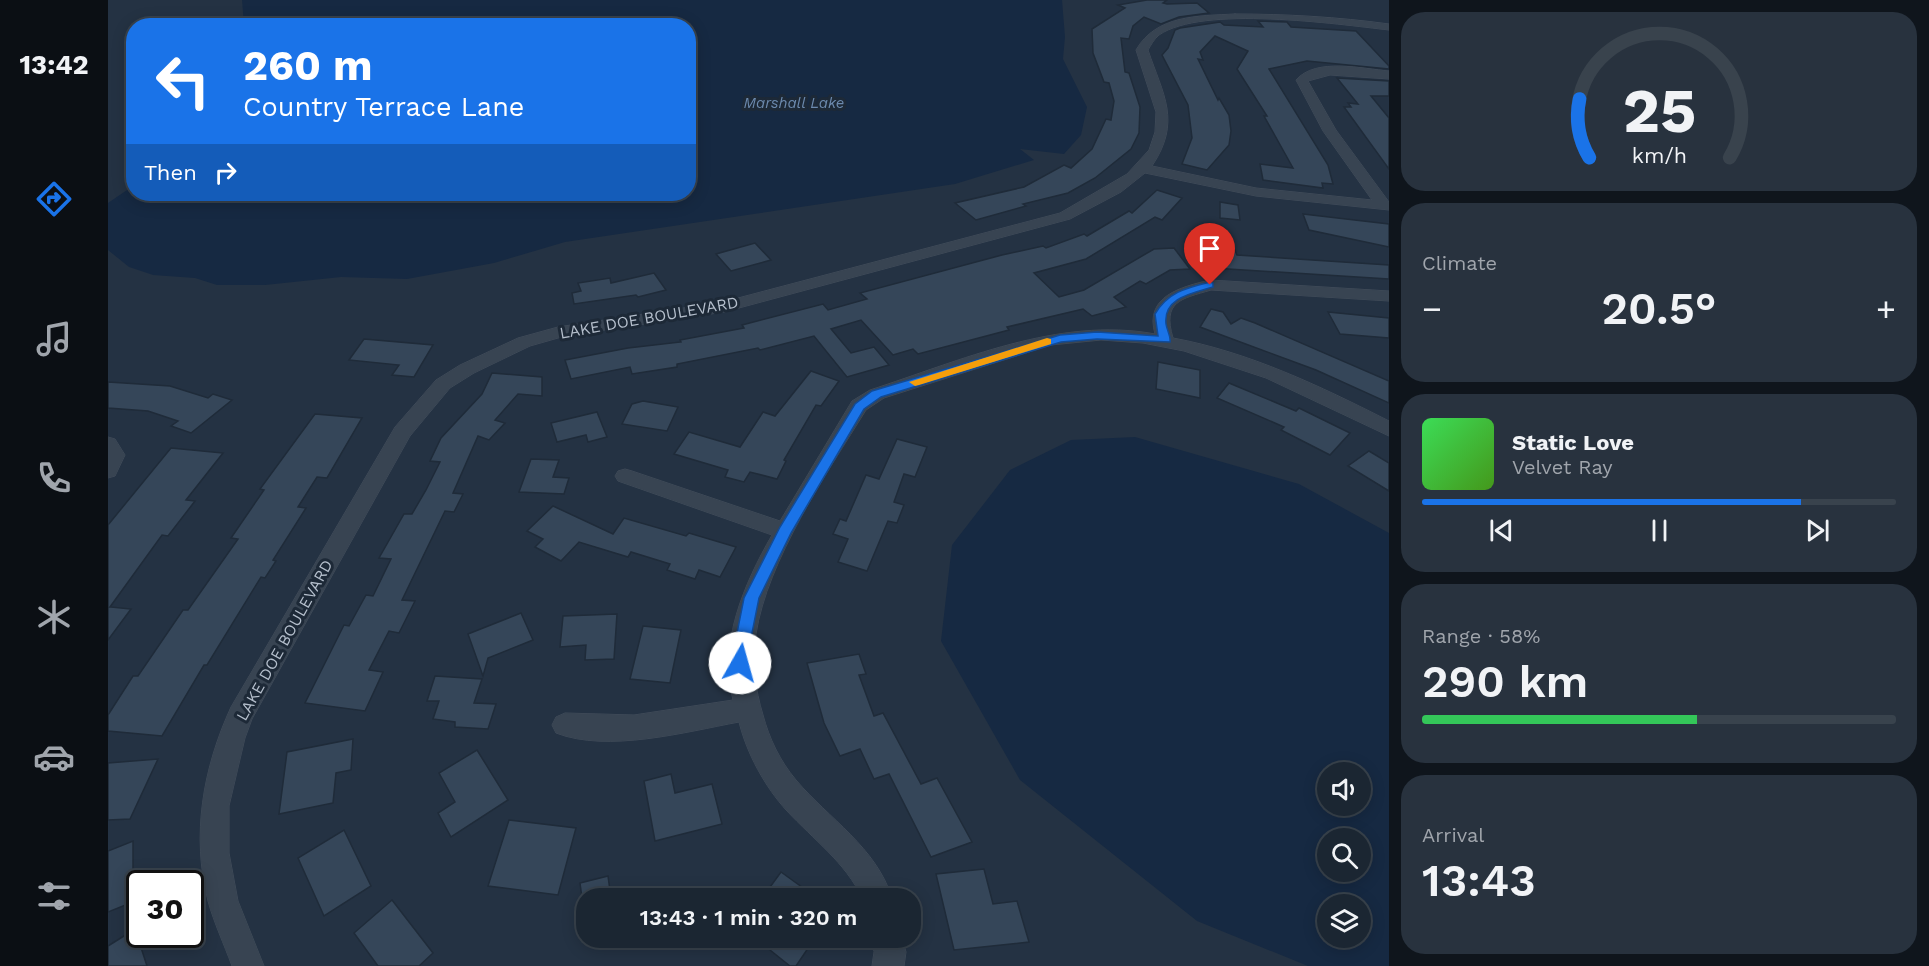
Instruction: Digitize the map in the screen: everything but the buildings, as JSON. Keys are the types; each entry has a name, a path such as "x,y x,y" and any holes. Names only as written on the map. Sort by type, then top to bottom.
{"street":[{"name":"LAKE DOE BOULEVARD","path":"248,966 223,901 213,849 214,798 225,755 240,715 402,432 443,384 492,355 534,339 564,331 724,307 1065,216 1115,190 1143,168 1155,154 1163,125 1162,109 1142,50 1148,39 1157,31 1185,22 1222,18 1332,21 1389,27"},
{"path":"1387,206 1330,131 1302,80 1308,75 1322,71 1389,75"},
{"path":"1143,168 1256,192 1387,206"},
{"path":"1166,340 1161,326 1161,314 1167,302 1177,295 1210,285 1389,296"},
{"path":"874,888 852,855 784,786 761,748 747,709 740,663 751,598 785,531 860,406 877,394 1060,338 1108,336 1166,340 1259,370 1389,429"},
{"path":"108,444 115,454 108,471"},
{"path":"625,476 785,531"},
{"path":"565,725 600,730 642,728 747,709"},
{"path":"888,966 889,948"}],"water":[{"name":"Marshall Lake","path":"242,0 1062,0 1065,37 1063,59 1087,107 1081,135 1064,154 1020,149 1034,160 955,184 565,242 494,263 407,279 341,277 265,285 217,285 195,278 153,275 129,267 108,250 108,203 126,191 126,201 696,201 696,18 243,18"},
{"path":"1135,437 1299,484 1389,533 1389,966 1308,966 1197,921 1020,780 941,641 952,545 1010,470 1071,440"}],"slow traffic":[{"path":"915,382 1047,341"}],"route":[{"path":"740,663 751,598 785,531 860,406 877,394 1034,344 1060,338 1129,336 1166,340 1161,326 1161,314 1167,302 1177,295 1210,285"}]}
